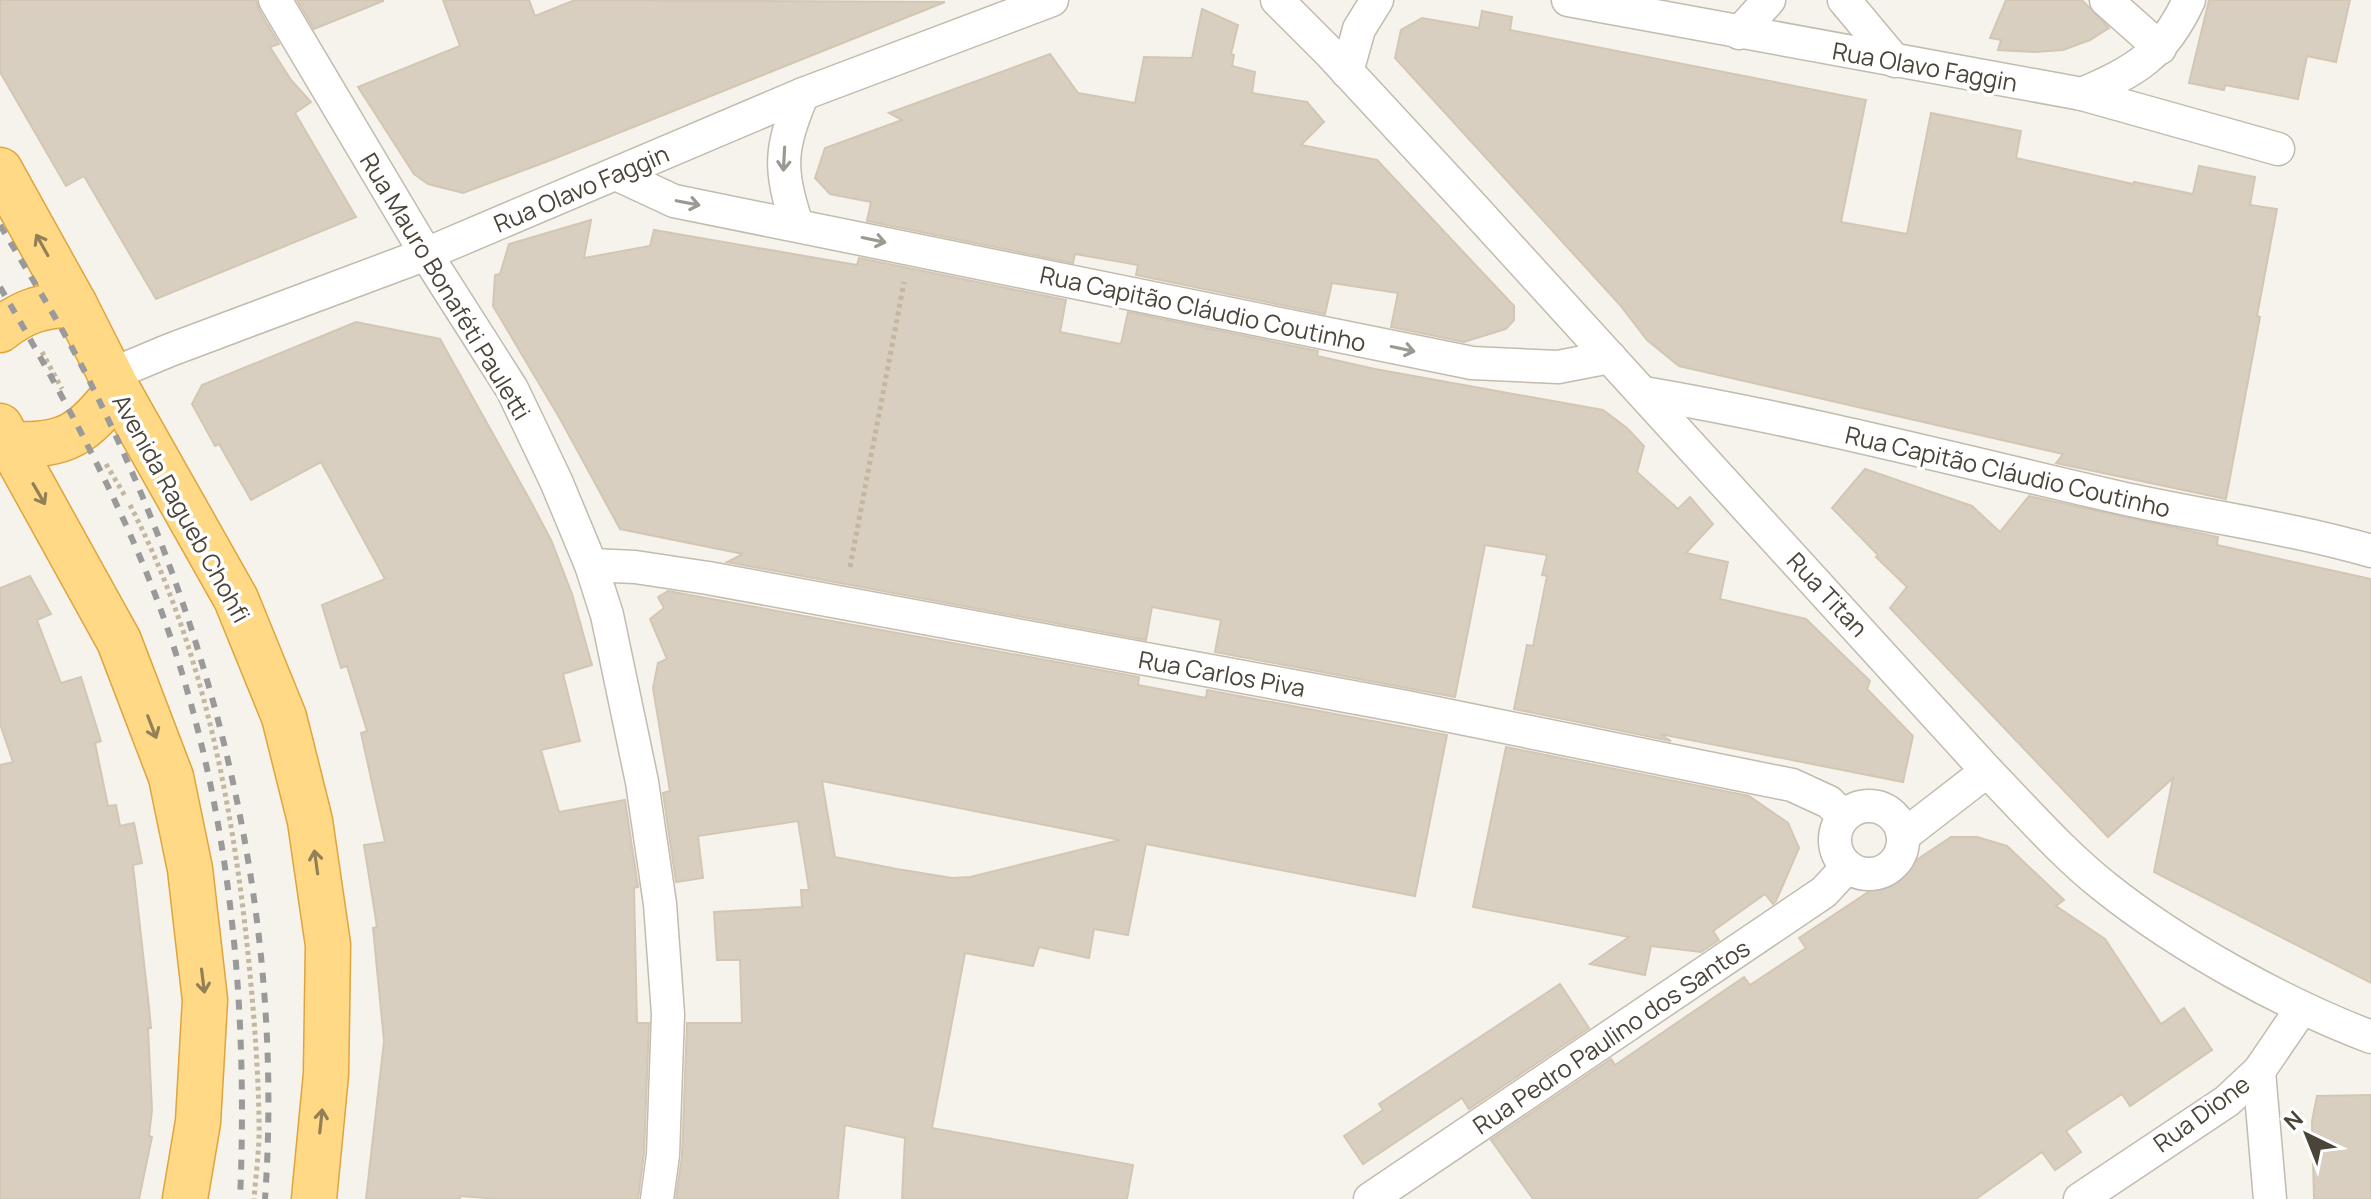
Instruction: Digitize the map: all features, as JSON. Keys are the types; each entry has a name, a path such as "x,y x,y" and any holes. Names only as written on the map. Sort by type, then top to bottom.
{"highway":[{"name":"Avenida Ragueb Chohfi","path":"0,170 75,305 114,383 236,599 284,717 310,821 328,945 326,1074 314,1199"},
{"path":"0,330 37,308 75,305"},
{"path":"5,435 55,443 81,431 114,383"},
{"path":"5,435 119,641 171,777 190,869 205,1000 198,1122 185,1199"}],"street":[{"name":"Rua Mauro Bonaféti Pauletti","path":"275,0 426,254 512,389 556,481 591,565 607,615 642,782 660,904 668,1014 663,1155 657,1199"},
{"name":"Rua Olavo Faggin","path":"114,383 170,350 426,254 803,94 1052,0"},
{"name":"Rua Titan","path":"1277,0 1644,393 1987,771 2058,844 2103,886 2197,950 2302,1008 2371,1037"},
{"path":"1347,72 1359,29 1377,0"},
{"name":"Rua Olavo Faggin","path":"1568,0 2082,94 2278,149"},
{"path":"1739,33 1769,0"},
{"path":"1844,0 1895,61"},
{"path":"2106,0 2160,48"},
{"path":"2082,94 2127,74 2160,48 2189,0"},
{"path":"797,224 785,190 783,167 786,138 803,94"},
{"name":"Rua Capitão Cláudio Coutinho","path":"616,174 674,201 1472,363 1558,367 1610,357"},
{"name":"Rua Capitão Cláudio Coutinho","path":"1644,393 1724,407 2134,501 2331,540 2371,551"},
{"name":"Rua Carlos Piva","path":"591,565 635,567 843,603 1406,707 1792,785 1829,802 1843,816"},
{"path":"1903,836 1987,771"},
{"path":"1863,805 1885,809 1901,825 1903,836 1903,848 1890,867 1869,874 1857,873 1847,867 1840,859 1834,837 1843,816 1863,805"},
{"name":"Rua Pedro Paulino dos Santos","path":"1370,1199 1824,892 1847,867"},
{"name":"Rua Dione","path":"2080,1199 2227,1101 2259,1071 2302,1008"},
{"path":"2259,1071 2270,1199"}],"path":[{"path":"843,603 911,248"}],"building":[{"path":"0,0 256,0 279,44 270,47 291,80 311,102 295,113 356,217 156,299 84,176 66,186 0,72"},
{"path":"297,0 383,0 383,1 314,29"},
{"path":"443,0 529,0 535,16 575,0 945,2 463,193 428,184 414,174 358,87 460,46"},
{"path":"2006,0 2082,0 2109,28 2090,40 2063,50 1998,50 2001,40 1990,38"},
{"path":"2209,0 2350,0 2336,62 2307,56 2298,99 2225,85 2224,90 2189,83"},
{"path":"1202,9 1238,25 1231,54 1234,55 1232,66 1255,72 1252,93 1307,102 1324,122 1301,145 1377,160 1514,306 1514,320 1506,329 1464,342 1391,327 1398,293 1332,283 1325,314 1136,275 1138,265 1075,254 1073,263 867,221 871,202 830,194 815,178 825,148 902,120 889,113 1050,54 1078,93 1135,103 1144,57 1192,58"},
{"path":"1482,11 1512,17 1510,30 1866,100 1841,222 1907,234 1931,113 2021,131 2016,158 2133,184 2193,194 2199,166 2255,177 2250,205 2277,209 2226,499 2056,463 2063,454 1679,366 1647,340 1620,305 1395,58 1401,30 1422,18 1479,28"},
{"path":"591,220 584,258 650,246 654,230 857,265 859,258 1066,300 1060,332 1121,344 1128,312 1318,351 1317,356 1375,369 1603,410 1644,446 1637,472 1678,509 1690,497 1713,524 1686,553 1728,562 1720,599 1806,619 1870,681 1867,689 1913,736 1903,782 1660,734 1671,741 1514,709 1527,645 1533,646 1547,576 1542,575 1547,555 1485,545 1455,697 1215,652 1221,620 1152,607 1146,640 727,562 743,554 620,529 559,417 493,306 495,275 500,274 509,244"},
{"path":"356,322 440,339 551,540 572,594 592,665 563,674 580,741 541,750 559,812 625,800 638,887 634,888 637,1023 649,1023 644,1153 638,1199 460,1196 460,1199 366,1199 384,1041 373,928 377,927 364,845 385,842 361,733 367,731 347,666 341,668 322,605 385,579 321,462 251,500 192,404 202,385"},
{"path":"1865,469 1972,506 2000,532 2029,496 2218,537 2217,545 2371,579 2371,983 2154,872 2173,778 2108,837 1890,608 1907,587 1832,508"},
{"path":"30,576 51,614 37,620 61,683 81,677 101,741 95,743 108,806 116,805 120,826 134,823 142,863 133,865 151,1028 148,1028 152,1110 149,1136 152,1137 139,1199 0,1199 0,765 13,762 0,724 0,588"},
{"path":"668,591 1139,677 1138,685 1206,698 1207,690 1447,735 1415,896 1146,844 1128,935 1094,929 1089,958 1039,947 1033,966 965,953 932,1128 1133,1165 1127,1199 902,1199 905,1138 845,1125 838,1199 676,1199 682,1156 687,1023 742,1023 740,960 717,960 714,912 802,907 801,890 809,890 798,821 698,836 703,878 676,882 663,793 670,791 653,688 658,663 667,659 650,619 664,608 658,597","holes":["822,781 1120,840 970,877 952,878 835,857"]},
{"path":"1506,747 1749,796 1788,823 1799,848 1776,901 1773,904 1765,894 1713,931 1719,940 1701,952 1651,946 1645,975 1590,964 1629,937 1473,907"},
{"path":"1951,837 1977,837 2007,846 2064,900 2056,906 2105,939 2161,1024 2184,1008 2212,1050 2130,1106 2122,1094 2066,1131 2081,1152 2055,1170 2042,1152 1976,1199 1533,1199 1491,1140 1611,1059 1615,1065 1744,977 1750,985 1806,948 1799,938"},
{"path":"1560,984 1589,1028 1469,1109 1462,1098 1363,1164 1344,1136 1383,1110 1379,1104"},
{"path":"2371,1095 2371,1199 2314,1199 2312,1121 2317,1096"}],"railway":[{"path":"0,225 80,362 135,478 173,576 206,677 232,779 252,883 264,987 268,1093 265,1199"},
{"path":"0,287 81,433 135,546 177,658 199,733 228,887 236,965 241,1043 240,1199"}]}
